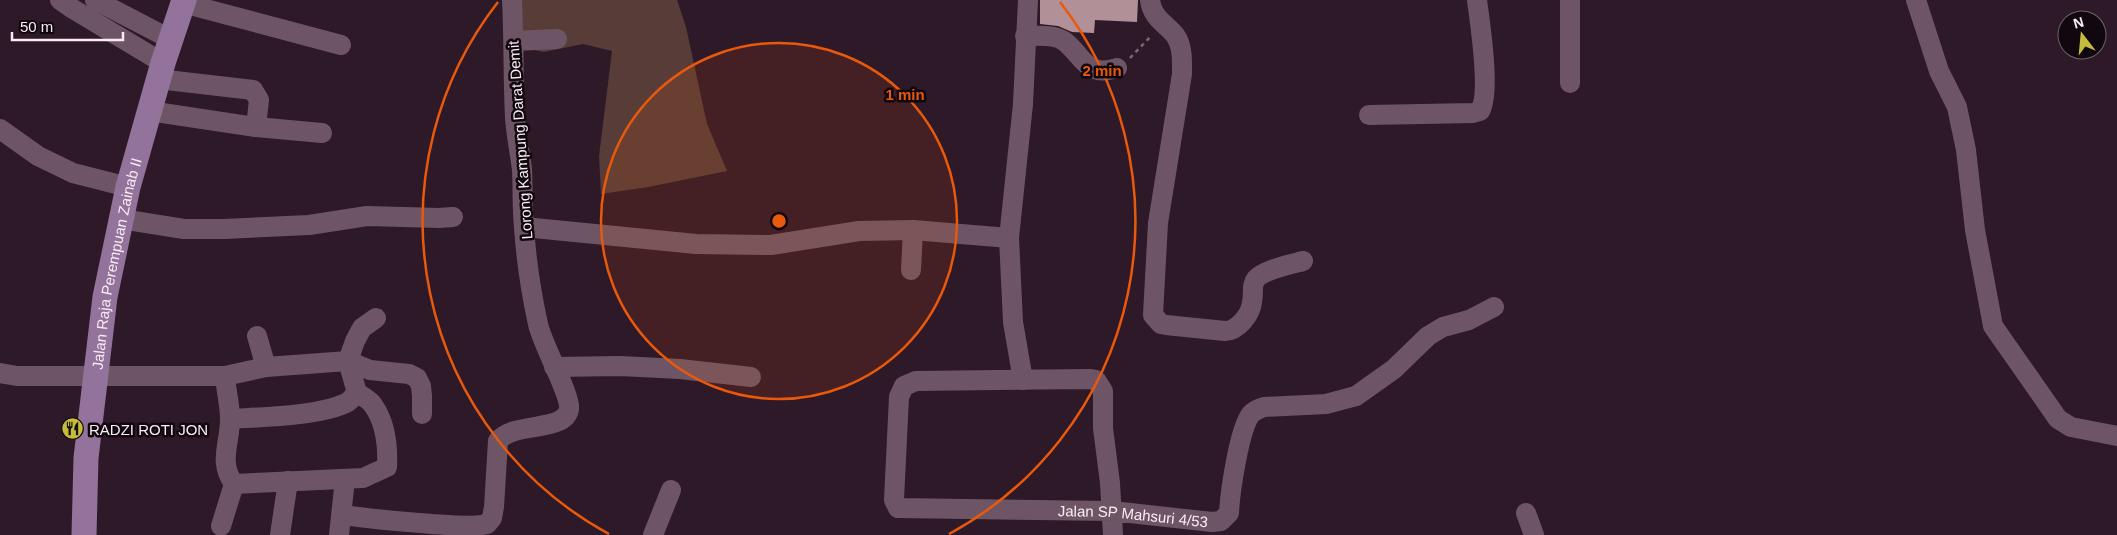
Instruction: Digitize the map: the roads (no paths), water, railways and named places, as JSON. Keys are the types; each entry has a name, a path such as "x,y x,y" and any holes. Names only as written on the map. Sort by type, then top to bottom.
{"main road":[{"name":"Jalan Raja Perempuan Zainab II","path":"84,535 86,458 105,297 128,187 170,39 184,2"}],"street":[{"path":"60,0 161,71 253,90 259,100 256,127"},
{"path":"95,0 170,39"},
{"name":"Lorong Kampung Darat Demit","path":"340,525 477,526 487,524 492,518 494,507 498,441 503,434 560,422 566,416 569,408 568,397 538,325 524,227 522,170 515,119 512,0"},
{"path":"1028,0 1023,104 1009,238 1013,322 1023,380 1091,379 1100,383 1103,391 1103,428 1113,535"},
{"path":"1150,0 1154,13 1175,35 1182,54 1182,74 1158,223 1152,309 1156,320 1166,325 1225,331 1233,330 1240,324 1251,307 1254,283 1260,276 1303,261"},
{"path":"1370,115 1473,113 1480,111 1484,106 1484,76 1478,0"},
{"path":"1570,0 1570,82"},
{"path":"1916,0 1939,71 1957,107 1966,150 1975,230 1993,326 2058,419 2071,427 2117,436"},
{"path":"184,2 341,45"},
{"path":"1025,36 1054,37 1063,40 1086,66 1096,70 1108,71 1117,68"},
{"path":"514,41 557,38"},
{"path":"149,111 256,127 322,133"},
{"path":"0,129 38,156 73,173 128,187"},
{"path":"121,219 184,229 224,229 309,225 367,216 453,217"},
{"path":"524,227 705,244 771,245 860,231 913,230 1009,238"},
{"path":"911,270 913,230"},
{"name":"Jalan SP Mahsuri 4/53","path":"1023,380 916,381 904,386 899,396 894,500 896,506 902,509 1112,511 1212,522 1221,521 1230,513 1231,488 1244,428 1250,415 1256,410 1264,407 1326,404 1356,396 1394,368 1428,336 1443,328 1469,320 1494,307"},
{"path":"234,484 363,478 387,467 388,447 383,425 373,404 357,393 348,361 362,328 376,318"},
{"path":"257,336 266,367"},
{"path":"0,373 17,376 225,376 266,367 348,361 370,370 409,374 417,378 421,386 422,414"},
{"path":"554,367 620,366 680,369 751,377"},
{"path":"225,376 230,419 225,463 227,474 234,484"},
{"path":"230,419 288,415 336,407 348,402 357,393"},
{"path":"340,525 345,479"},
{"path":"280,535 288,481"},
{"path":"221,526 234,484"},
{"path":"653,535 670,490"},
{"path":"1526,513 1534,535"}],"place":[{"name":"RADZI ROTI JON","path":"73,429"}]}
